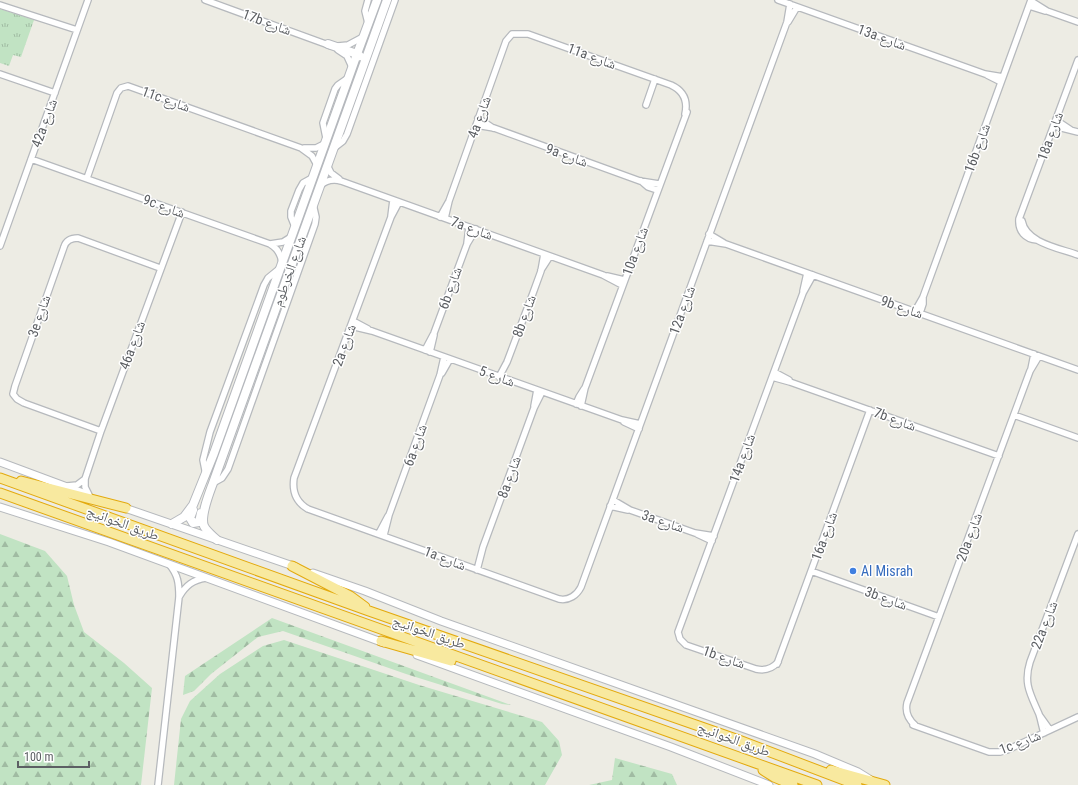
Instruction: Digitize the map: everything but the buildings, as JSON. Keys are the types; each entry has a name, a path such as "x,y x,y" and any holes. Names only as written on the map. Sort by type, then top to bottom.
{"highway":[{"name":"طريق الخوانيج","path":"0,478 369,611 736,739 857,785"},
{"path":"11,482 26,481 126,508"},
{"name":"طريق الخوانيج","path":"0,494 817,785"},
{"path":"292,566 350,596 369,611"},
{"path":"381,641 497,672"},
{"path":"801,764 885,785"},
{"path":"758,765 770,775 793,785"}],"main road":[{"name":"شارع الخرطوم","path":"172,524 184,517 189,512 197,498 206,475 377,0"},
{"name":"شارع الخرطوم","path":"217,540 207,531 203,517 212,483 387,0"},
{"path":"328,44 357,54 361,59 346,103 346,112"},
{"path":"263,315 261,335 265,339"},
{"path":"197,498 196,506 190,518 193,523 197,523 200,520 203,508 207,503"}],"street":[{"name":"42a شارع","path":"0,246 88,0"},
{"name":"17b شارع","path":"205,0 328,44 344,54 352,67"},
{"path":"368,0 365,11 368,25"},
{"path":"333,150 343,142 348,134 395,0"},
{"name":"13a شارع","path":"778,0 1002,80"},
{"path":"1030,3 1078,22"},
{"name":"16b شارع","path":"917,312 1030,3"},
{"name":"12a شارع","path":"574,596 581,587 640,427 787,22 790,4"},
{"path":"0,5 77,32"},
{"name":"12a شارع","path":"787,22 797,7"},
{"name":"11a شارع","path":"512,34 528,34 655,79 678,88 687,98"},
{"name":"4a شارع","path":"443,218 506,41 512,34"},
{"name":"17b شارع","path":"328,44 348,45 364,37"},
{"name":"18a شارع","path":"1078,60 1022,212 1022,230 1026,237 1078,255"},
{"path":"0,74 55,93"},
{"path":"646,104 655,79"},
{"name":"11c شارع","path":"87,178 117,93 121,88 128,86 301,148 312,156 317,164"},
{"name":"10a شارع","path":"578,405 579,396 585,388 685,114 687,98"},
{"name":"9a شارع","path":"478,118 494,128"},
{"path":"1055,123 1076,132"},
{"name":"9a شارع","path":"476,125 494,128 640,181 648,187 658,187"},
{"name":"11c شارع","path":"301,148 316,148 325,141"},
{"name":"9c شارع","path":"32,157 270,244"},
{"name":"7a شارع","path":"327,166 334,176 341,181 623,283"},
{"path":"320,186 327,181 341,181"},
{"name":"2a شارع","path":"391,217 393,200"},
{"name":"2a شارع","path":"299,498 293,487 294,478 391,217 399,202"},
{"path":"212,483 224,476 230,462 315,224 316,217 313,204"},
{"name":"46a شارع","path":"85,479 160,268 182,212"},
{"name":"6b شارع","path":"427,351 466,244 469,227"},
{"name":"6b شارع","path":"466,244 476,229"},
{"name":"9b شارع","path":"709,234 726,244"},
{"path":"270,244 283,242 291,237"},
{"name":"3e شارع","path":"101,431 24,403 17,399 13,394 14,386 65,244 71,239 78,238 160,268"},
{"name":"9b شارع","path":"707,241 726,244 1078,370"},
{"path":"206,475 203,465 203,455 210,432 264,285 268,278 281,266 280,254 270,244"},
{"name":"8b شارع","path":"502,378 547,255"},
{"name":"14a شارع","path":"681,638 678,632 810,274"},
{"name":"شارع 5","path":"352,323 640,427"},
{"name":"20a شارع","path":"906,716 907,703 1037,355"},
{"name":"6a شارع","path":"382,534 447,358"},
{"name":"7b شارع","path":"773,374 790,382 999,456"},
{"name":"8a شارع","path":"475,569 540,391"},
{"name":"16a شارع","path":"768,671 775,668 778,662 870,410"},
{"path":"1014,415 1078,438"},
{"path":"0,462 89,495 365,591 478,634 808,751 858,772 872,781"},
{"path":"64,486 78,485 85,479"},
{"path":"85,479 85,487 89,495"},
{"name":"1a شارع","path":"299,498 304,506 559,599 567,599 574,596"},
{"name":"3a شارع","path":"613,500 630,510"},
{"name":"3a شارع","path":"610,506 630,510 713,539"},
{"path":"0,507 93,537 169,564 299,613 381,641 671,747 769,785"},
{"name":"22a شارع","path":"1047,731 1028,690 1028,668 1078,534"},
{"path":"158,785 179,597 178,579 169,564"},
{"name":"3b شارع","path":"811,571 939,617"},
{"path":"179,597 188,584 206,578"},
{"name":"1b شارع","path":"681,638 691,646 756,669 768,671"},
{"name":"1c شارع","path":"906,716 908,722 915,725 993,752 1007,750 1078,717"}],"green space":[{"path":"0,9 34,20 21,57 13,55 9,66 0,63"},
{"path":"0,534 45,551 67,576 74,605 84,632 124,663 152,688 141,785 0,785"},
{"path":"272,618 511,705 502,704 406,674 283,631 258,637 211,674 194,691 183,695 185,676"},
{"path":"284,640 419,685 542,722 559,741 562,755 545,785 174,785 181,719 190,701 220,674 263,646"},
{"path":"615,758 672,774 677,785 589,785 612,780"}],"place":[{"name":"Al Misrah","path":"853,571"}]}
